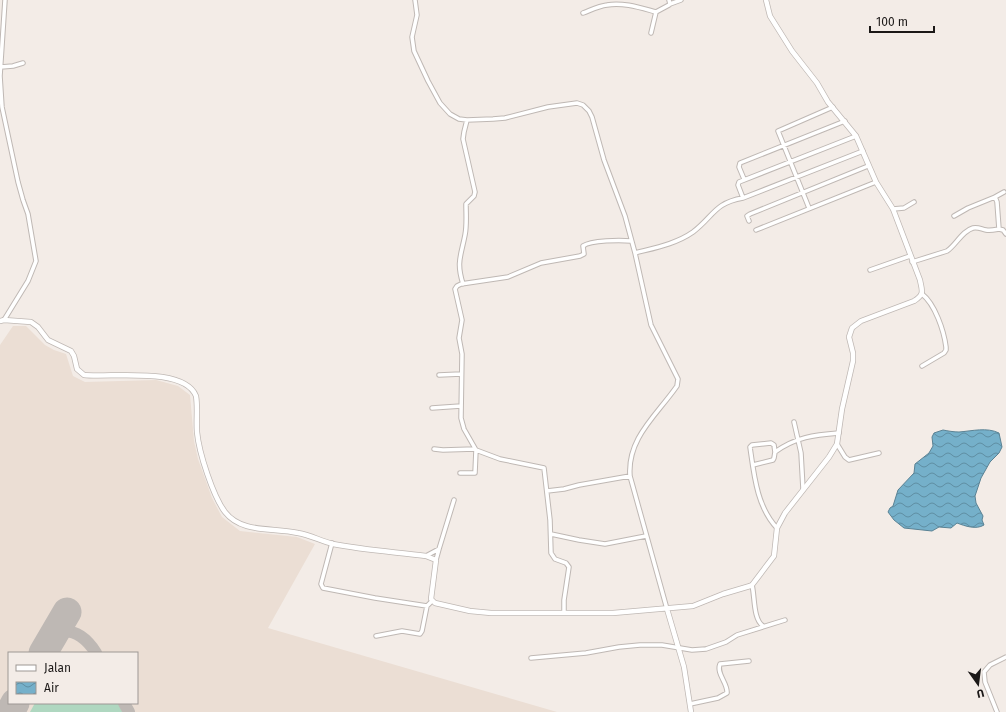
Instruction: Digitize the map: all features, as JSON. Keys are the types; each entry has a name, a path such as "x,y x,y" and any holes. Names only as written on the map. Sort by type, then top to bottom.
{"street":[{"path":"2,320 26,285 36,261 28,214 18,182 4,120 1,94 1,67 5,0"},
{"path":"415,0 417,19 412,42 416,56 428,81 444,108 454,117 467,120 505,118 534,110 577,103 583,105 592,117 604,160 622,208 635,253 651,325 676,373 678,382 674,391 636,442 629,461 630,476 646,536 680,648 691,712"},
{"path":"651,33 656,12 669,2 681,0"},
{"path":"766,0 770,16 792,51 856,136 876,182 893,209 920,280 922,294 928,299 939,322 946,347 944,353 922,366"},
{"path":"583,13 613,4 621,4 656,12"},
{"path":"1,67 23,63"},
{"path":"809,208 779,131 833,107"},
{"path":"463,284 459,264 460,252 466,230 466,204 474,197 475,192 463,139 467,120"},
{"path":"744,179 739,167 740,163 845,122"},
{"path":"743,198 738,184 744,179 856,136"},
{"path":"635,253 669,243 686,236 699,227 720,206 732,200 743,198 863,151"},
{"path":"749,221 748,215 868,166"},
{"path":"756,230 876,182"},
{"path":"954,216 1004,192"},
{"path":"995,196 997,202 999,229"},
{"path":"893,209 904,208 914,202"},
{"path":"912,262 947,251 962,236 972,229 980,228 990,231 999,229 1003,230 1006,234"},
{"path":"460,473 475,473 475,450 462,424 462,354 459,338 462,320 455,289 457,286 508,277 541,263 580,256 584,254 583,246 588,243 614,240 631,241"},
{"path":"870,270 910,256"},
{"path":"432,601 481,612 606,613 693,606 723,594 752,585 774,556 777,528 785,513 829,457 837,444 842,409 853,361 850,337 852,328 861,321 914,300 922,294"},
{"path":"2,320 31,322 38,327 48,340 71,351 74,356 77,369 84,375 135,374 151,376 170,379 188,387 193,391 196,396 198,438 205,467 218,501 228,516 237,523 245,526 300,533 332,543 356,548 426,556 436,560"},
{"path":"439,375 461,374"},
{"path":"432,408 461,406"},
{"path":"794,422 801,453 804,489"},
{"path":"775,452 798,439 839,433"},
{"path":"753,465 773,460 775,452 773,444 769,443 751,446 753,465 756,481 766,514 777,528"},
{"path":"837,444 845,457 849,460 879,453"},
{"path":"434,449 475,450 500,459 543,468 547,492 552,556 554,559 566,563 569,567 564,600 564,612"},
{"path":"547,492 630,476"},
{"path":"376,636 402,631 420,634 422,631 427,606 432,601 436,560 454,500"},
{"path":"551,534 605,544 646,536"},
{"path":"332,543 321,584 324,588 343,593 427,606"},
{"path":"426,556 439,548"},
{"path":"752,585 757,618 763,626"},
{"path":"531,658 586,653 640,645 662,645 698,650 715,647 737,635 785,620"},
{"path":"996,712 985,682 984,672 990,665 1006,657"},
{"path":"690,704 718,698 727,693 727,688 719,672 718,667 720,664 749,661"}],"shaded area":[{"path":"13,326 26,326 45,345 66,354 73,376 85,382 156,380 178,386 190,395 194,441 198,459 212,498 222,517 240,531 297,537 315,544 268,628 557,712 0,712 0,345"}],"green space":[{"path":"34,704 119,704 123,712 30,712"}],"water":[{"path":"943,430 959,432 990,430 999,433 1002,447 999,453 990,462 981,478 975,496 976,503 983,516 982,520 984,525 974,527 957,523 951,528 939,527 932,531 904,528 894,520 888,512 893,506 898,490 914,473 915,464 929,453 933,446 932,437 934,433"}],"taxiway":[{"path":"48,645 59,632 65,631 76,633 85,640 95,652"},
{"path":"125,704 129,712"}],"runway":[{"path":"44,652 67,612"},
{"path":"10,712 14,704"}]}
